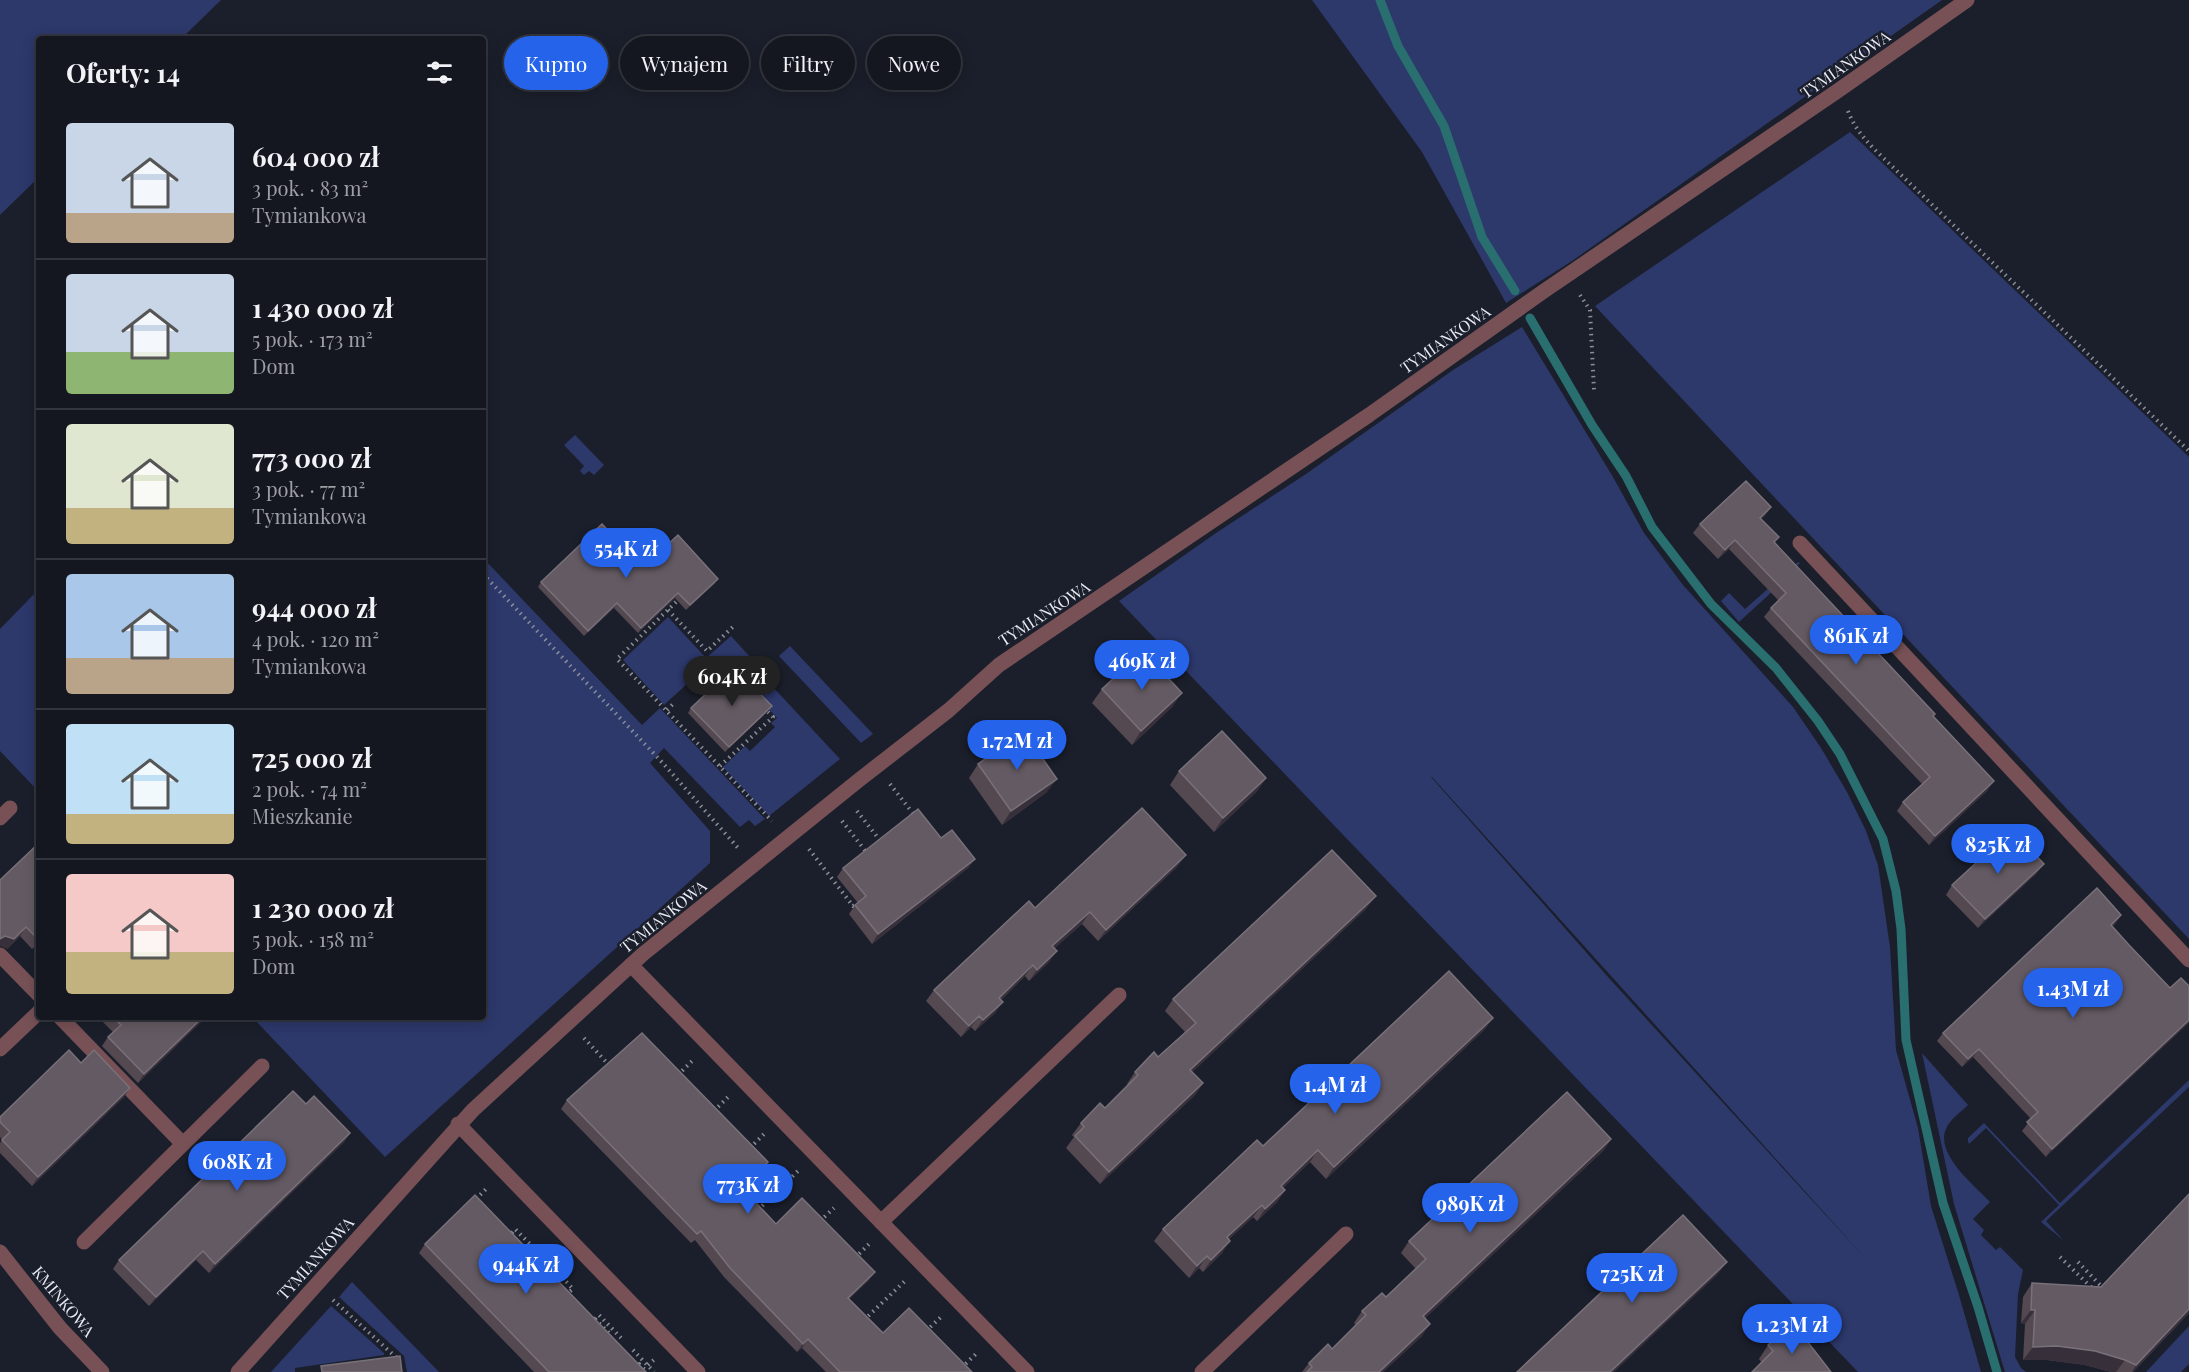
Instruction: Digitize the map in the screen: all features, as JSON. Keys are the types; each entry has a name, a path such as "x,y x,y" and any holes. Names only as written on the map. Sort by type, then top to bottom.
{"street":[{"name":"TYMIANKOWA","path":"238,1372 458,1124 632,965 753,865 950,710 999,664 1369,415 1567,275 1836,92 1946,5 1967,0"},
{"path":"1800,543 2189,960"},
{"path":"0,955 36,992"},
{"path":"632,965 1027,1372"},
{"path":"881,1222 1119,995"},
{"path":"0,1049 36,1015"},
{"path":"63,1020 183,1144"},
{"path":"84,1242 262,1066"},
{"path":"458,1124 698,1372"},
{"path":"1202,1372 1346,1234"},
{"name":"KMINKOWA","path":"0,1252 60,1328 102,1372"}],"path":[{"path":"1836,92 1857,129 1874,149 2189,451"},
{"path":"1567,275 1590,310 1594,390"},
{"path":"486,577 660,760 753,865"},
{"path":"676,602 617,659 787,838"},
{"path":"668,610 707,651 735,625"},
{"path":"667,710 674,703"},
{"path":"720,766 774,717 768,712"},
{"path":"889,784 922,825"},
{"path":"856,810 888,852"},
{"path":"842,821 868,854"},
{"path":"808,847 853,906 857,903"},
{"path":"581,1035 608,1064"},
{"path":"672,1080 697,1056"},
{"path":"707,1116 732,1092"},
{"path":"743,1153 768,1129"},
{"path":"760,1217 755,1212 804,1166"},
{"path":"473,1202 493,1182"},
{"path":"814,1227 839,1203"},
{"path":"525,1247 512,1233 515,1229 539,1253"},
{"path":"849,1263 874,1239"},
{"path":"2060,1257 2103,1298"},
{"path":"2078,1262 2101,1286 2096,1291"},
{"path":"550,1264 573,1289 569,1292 555,1278"},
{"path":"861,1323 910,1276"},
{"path":"329,1297 398,1359 399,1366"},
{"path":"920,1337 946,1312"},
{"path":"597,1330 604,1337 609,1333 595,1319 599,1315 622,1339"},
{"path":"856,1318 866,1327"},
{"path":"957,1372 981,1349"},
{"path":"633,1350 654,1372"},
{"path":"638,1372 634,1368 639,1364 647,1372"}],"shaded area":[{"path":"0,0 221,0 184,36 36,36 36,180 0,215"},
{"path":"1312,0 1942,0 1572,261 1506,303 1422,152"},
{"path":"1850,132 2189,457 2189,939 1595,306"},
{"path":"1522,327 1613,477 1644,533 1683,585 1793,707 1847,792 1866,831 1878,865 1890,947 1896,1050 1918,1128 1931,1206 1981,1372 1858,1372 1119,601 1306,474 1453,370","holes":["1432,777 1865,1258 1608,977"]},
{"path":"575,435 604,465 594,475 589,471 584,475 580,471 584,466 564,445"},
{"path":"486,561 642,725 660,708 765,819 755,826 749,820 740,827 664,748 650,763 710,831 710,863 385,1157 255,1020 486,1020"},
{"path":"1798,562 1800,563 1798,568 1739,622 1721,601 1729,593 1745,609"},
{"path":"36,592 36,789 0,751 0,629"},
{"path":"668,617 706,658 731,636 750,657 742,665 720,666 696,689 689,682 664,705 623,660"},
{"path":"790,646 873,734 861,743 779,656"},
{"path":"759,672 840,759 769,816 723,767 745,746 750,751 775,727 771,723 777,718 746,685"},
{"path":"1922,1053 1968,1105 1950,1122 1944,1139 1951,1159 1990,1202 1973,1219 1984,1230 1981,1235 1996,1250 2000,1247 2023,1270 2018,1294 2015,1357 2026,1372 2005,1372 1954,1204"},
{"path":"2189,1080 2189,1087 2046,1221 2063,1240 2041,1222 2059,1205 1986,1128 1969,1144 1968,1141 1968,1138 1984,1123 2060,1203"},
{"path":"352,1282 439,1372 407,1372 404,1356 339,1297"},
{"path":"331,1306 384,1355 295,1368 295,1372 271,1372"},
{"path":"2189,1326 2189,1364 2181,1372 2146,1372"}],"building":[{"path":"1746,481 1771,507 1760,518 1779,537 1774,542 1935,714 1933,716 1994,781 1935,836 1903,802 1930,777 1771,608 1786,593 1735,540 1725,550 1700,524"},
{"path":"602,524 643,567 678,535 718,579 690,605 678,593 641,628 617,603 588,631 541,582"},
{"path":"1143,651 1182,693 1141,731 1102,689"},
{"path":"734,667 772,706 729,747 691,708"},
{"path":"1222,731 1266,778 1223,818 1179,771"},
{"path":"1024,732 1057,779 1011,811 978,764"},
{"path":"1142,808 1186,855 1106,930 1090,912 1052,946 1057,951 1037,970 1033,965 999,998 1003,1002 983,1020 979,1016 969,1026 934,990 1029,901 1035,908"},
{"path":"918,809 941,838 952,830 975,859 878,934 855,905 866,896 843,868"},
{"path":"2012,830 2044,864 1985,919 1952,885"},
{"path":"36,846 36,937 26,927 14,939 5,936 0,939 0,880"},
{"path":"1332,850 1376,896 1190,1070 1203,1083 1109,1172 1075,1136 1084,1127 1081,1123 1100,1103 1105,1108 1138,1075 1135,1072 1154,1052 1158,1057 1196,1023 1173,999"},
{"path":"2097,888 2121,915 2111,925 2129,945 2170,988 2181,978 2189,986 2189,1020 2052,1149 2027,1122 2038,1112 1979,1049 1968,1059 1943,1033"},
{"path":"1449,971 1493,1018 1334,1167 1318,1150 1281,1186 1285,1190 1265,1209 1262,1205 1227,1237 1230,1241 1211,1260 1207,1256 1197,1266 1163,1229 1257,1140 1263,1146"},
{"path":"116,1020 200,1020 144,1074 108,1037 121,1025"},
{"path":"642,1033 768,1162 742,1188 776,1224 802,1198 875,1272 848,1298 883,1333 909,1308 972,1372 840,1372 808,1339 803,1344 730,1268 701,1231 697,1234 567,1100"},
{"path":"69,1050 81,1063 94,1050 130,1088 38,1177 2,1140 10,1132 0,1122 0,1117"},
{"path":"293,1091 306,1104 314,1096 350,1133 215,1264 203,1251 156,1297 119,1260"},
{"path":"1567,1092 1611,1139 1423,1316 1430,1324 1379,1372 1307,1372 1312,1367 1309,1363 1328,1344 1332,1349 1366,1315 1362,1311 1382,1293 1386,1297 1426,1259 1409,1241"},
{"path":"2189,1194 2189,1309 2136,1365 2095,1351 2057,1346 2033,1347 2035,1310 2031,1310 2032,1283 2101,1287"},
{"path":"475,1195 646,1372 549,1372 425,1244"},
{"path":"1683,1215 1727,1262 1610,1372 1517,1372"},
{"path":"1793,1323 1831,1372 1752,1372 1773,1351 1768,1345"},
{"path":"400,1356 402,1372 322,1372 321,1366"}],"waterway":[{"path":"1380,0 1398,46 1444,126 1482,237 1515,291"},
{"path":"1530,318 1592,425 1626,476 1652,527 1711,604 1776,668 1818,721 1840,754 1883,839 1896,891 1901,929 1906,1040 1943,1203 1997,1372"}]}
